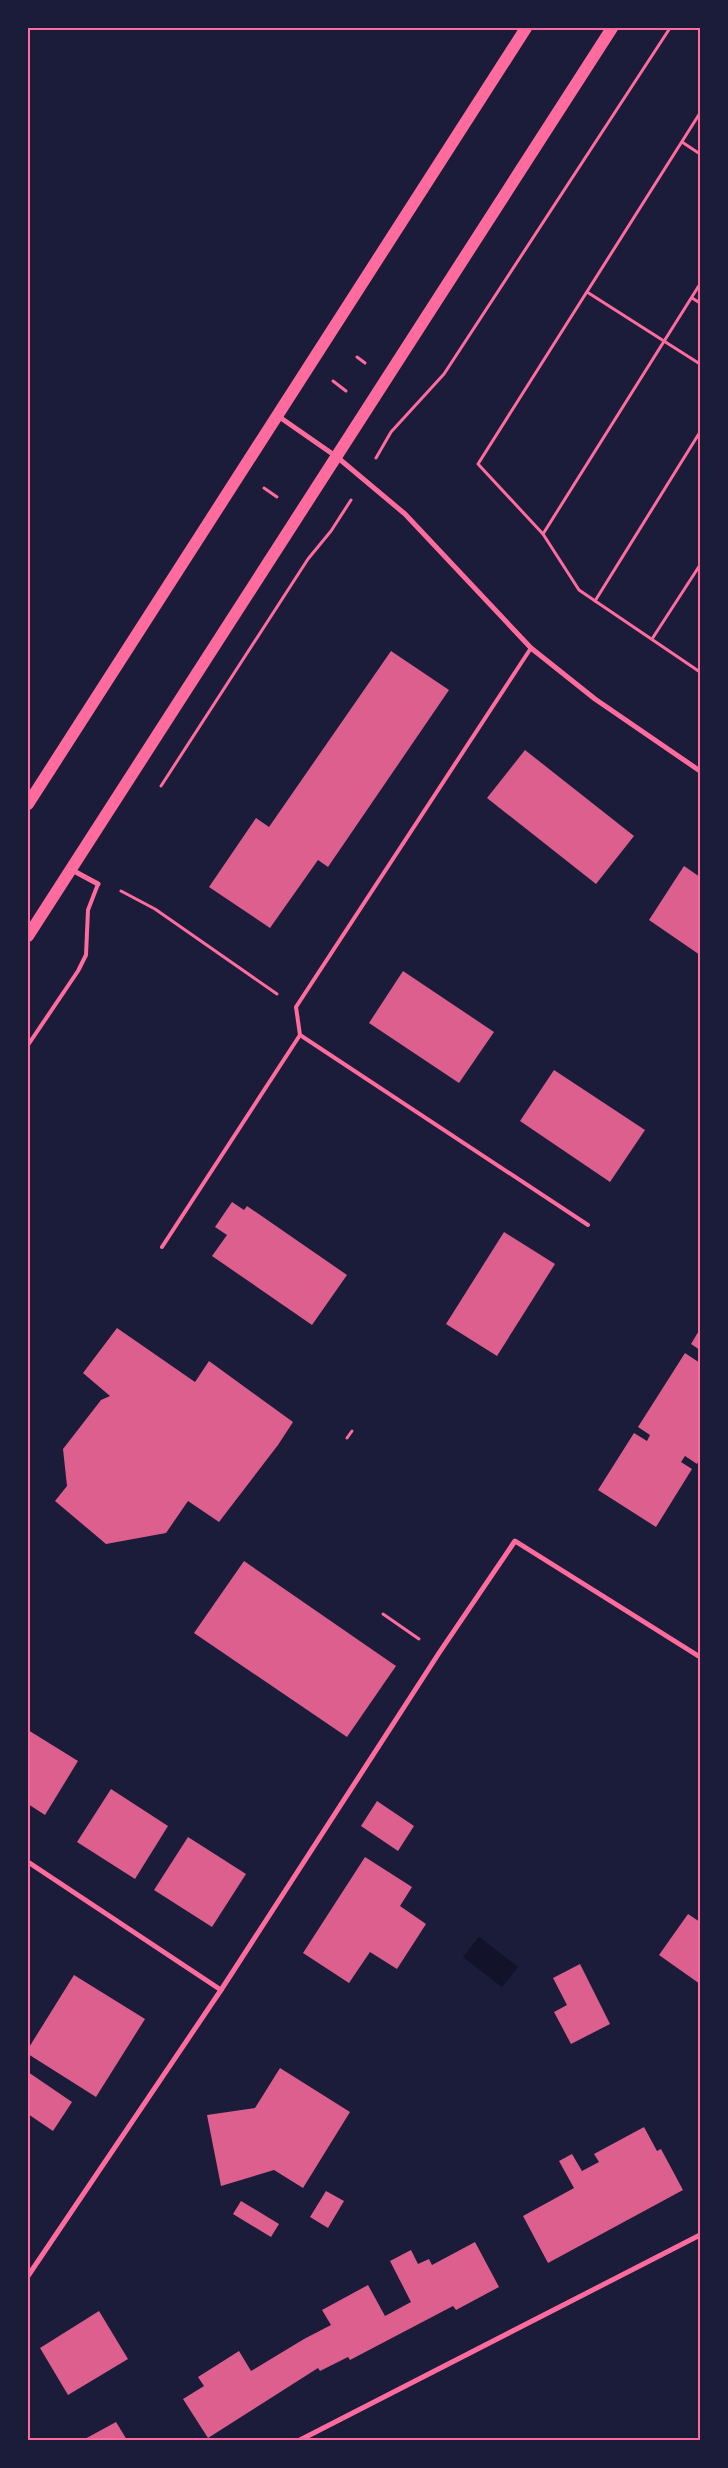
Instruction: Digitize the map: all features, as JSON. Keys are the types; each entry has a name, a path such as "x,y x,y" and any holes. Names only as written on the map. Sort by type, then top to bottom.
{"main road":[{"path":"28,804 526,28"},
{"path":"28,936 612,28"}],"street":[{"path":"277,416 336,457 405,514 531,648 595,698 700,771"},
{"path":"70,869 98,884"},
{"path":"28,2276 221,1990 439,1653 515,1541 700,1657"},
{"path":"28,1862 221,1990"},
{"path":"300,2440 700,2235"}],"lane":[{"path":"162,1247 300,1035 296,1007 531,648"},
{"path":"28,1045 86,956 88,910 98,884"},
{"path":"300,1035 588,1225"}],"path":[{"path":"385,442 391,432 444,374 670,28"},
{"path":"700,113 478,464 543,534 579,590 700,672"},
{"path":"682,142 700,154"},
{"path":"543,534 700,284"},
{"path":"587,292 700,364"},
{"path":"692,298 700,303"},
{"path":"357,357 365,363"},
{"path":"311,364 368,407"},
{"path":"595,601 700,432"},
{"path":"240,471 300,513 331,531"},
{"path":"156,793 308,559 336,524"},
{"path":"652,639 700,565"},
{"path":"98,884 123,892 155,910 296,1007"},
{"path":"347,1438 352,1431"},
{"path":"383,1614 439,1653"}],"shaded area":[{"path":"479,1937 518,1967 502,1987 463,1957"}],"building":[{"path":"391,651 449,690 328,867 318,860 270,928 209,887 256,818 269,827"},
{"path":"525,750 634,836 596,884 487,798"},
{"path":"684,866 700,877 700,955 649,920"},
{"path":"403,971 494,1032 459,1083 369,1023"},
{"path":"554,1070 645,1130 610,1182 520,1121"},
{"path":"232,1202 244,1210 247,1206 347,1275 312,1325 212,1256 227,1235 215,1227"},
{"path":"504,1232 555,1264 497,1356 446,1324"},
{"path":"117,1328 195,1382 209,1361 293,1422 278,1445 219,1522 188,1501 166,1533 106,1544 55,1501 67,1486 63,1449 101,1400 110,1396 83,1373"},
{"path":"700,1329 700,1350 691,1344"},
{"path":"685,1353 700,1363 700,1458 697,1464 685,1456 681,1462 692,1469 656,1527 598,1490 634,1433 647,1441 650,1435 638,1427"},
{"path":"244,1561 396,1666 347,1737 194,1633"},
{"path":"28,1730 78,1761 45,1815 28,1804"},
{"path":"111,1789 168,1826 135,1879 77,1842"},
{"path":"377,1801 414,1826 398,1851 361,1826"},
{"path":"188,1837 246,1874 212,1927 154,1890"},
{"path":"365,1857 412,1887 400,1906 426,1924 397,1969 370,1952 349,1983 303,1953"},
{"path":"688,1914 700,1922 700,1984 659,1955"},
{"path":"580,1964 610,2024 571,2044 554,2012 567,2005 553,1978"},
{"path":"74,1975 145,2019 96,2097 28,2054 28,2049"},
{"path":"280,2068 350,2112 303,2188 274,2170 221,2186 207,2115 255,2108"},
{"path":"28,2072 72,2102 53,2131 28,2114"},
{"path":"644,2127 657,2151 661,2149 683,2190 548,2263 523,2216 574,2188 559,2161 572,2154 582,2171 599,2162 594,2154"},
{"path":"326,2191 344,2201 328,2228 310,2217"},
{"path":"241,2201 279,2224 271,2237 233,2214"},
{"path":"475,2242 499,2287 456,2310 453,2306 350,2360 348,2357 320,2371 318,2368 208,2438 183,2399 204,2386 198,2377 239,2351 251,2371 331,2325 322,2310 368,2285 385,2316 411,2302 390,2261 411,2250 418,2264 429,2259 432,2265"},
{"path":"99,2311 128,2359 68,2395 40,2348"},
{"path":"116,2422 127,2440 83,2440"}]}
